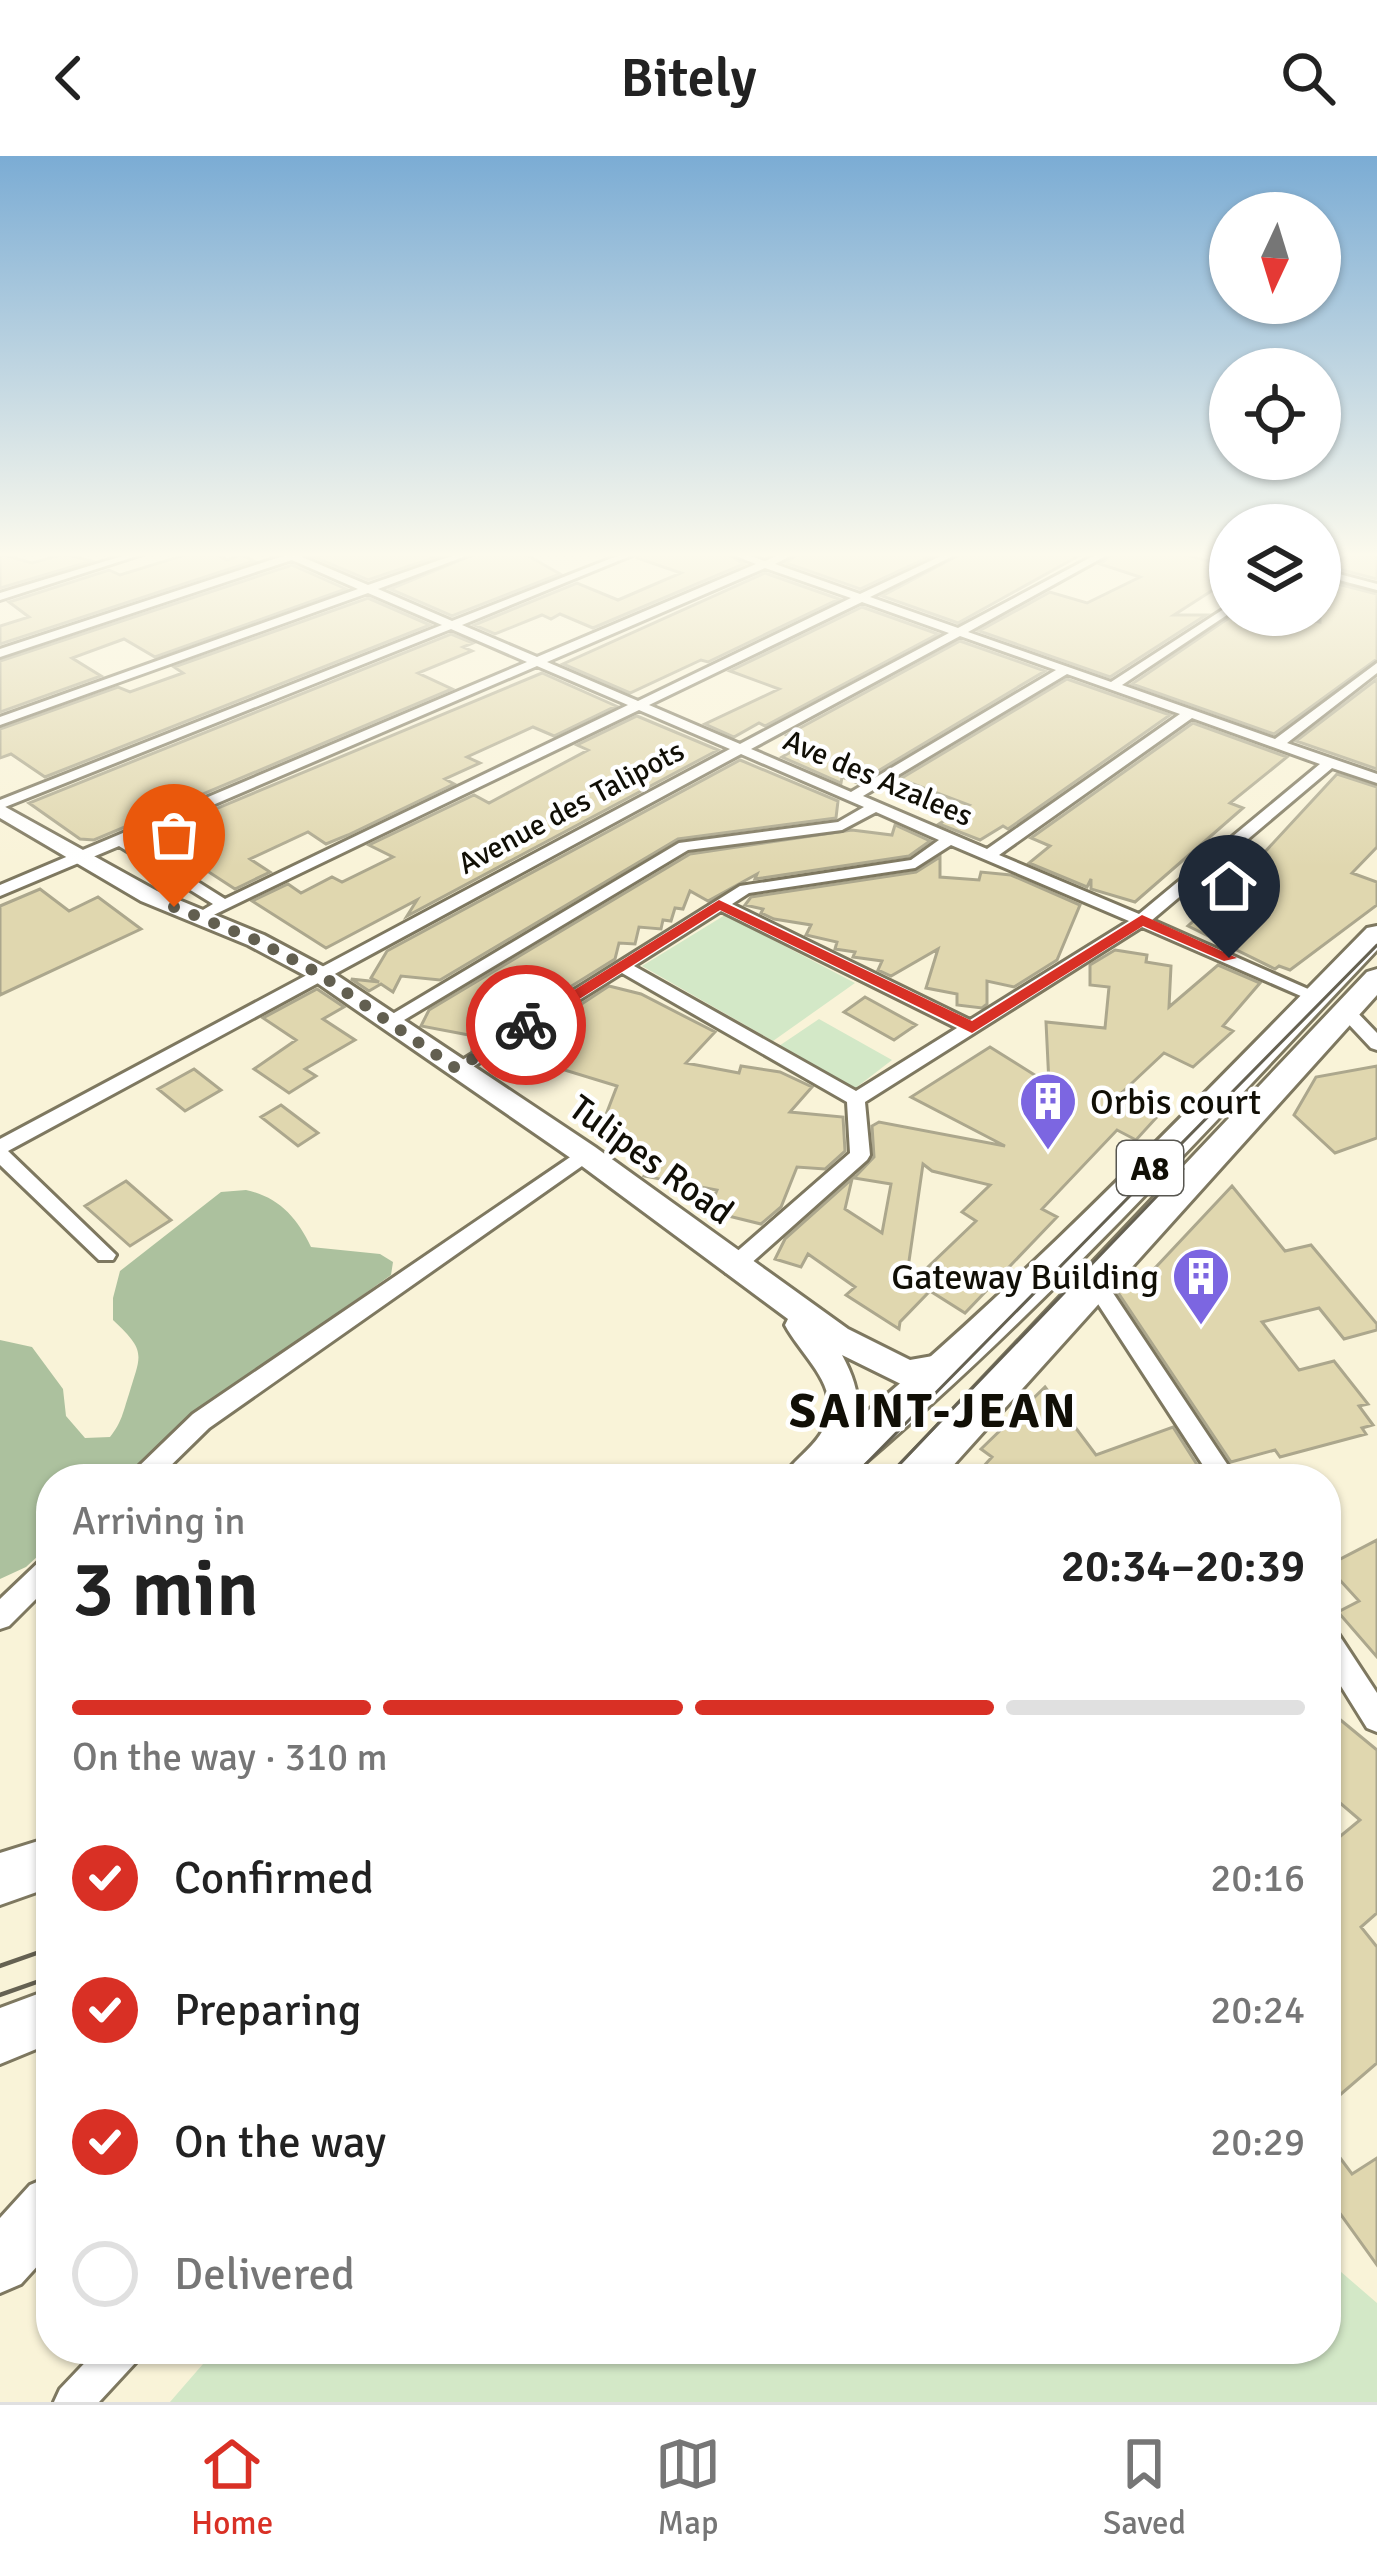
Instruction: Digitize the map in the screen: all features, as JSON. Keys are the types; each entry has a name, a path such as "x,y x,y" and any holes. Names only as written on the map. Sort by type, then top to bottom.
{"main road":[{"name":"Tulipes Road","path":"0,808 149,896 210,910 318,973 585,1154 745,1275 890,1368 907,1374 950,1366"},
{"name":"A8","path":"834,1464 950,1366 1331,1004 1377,934"},
{"path":"929,1464 1094,1281 1331,1004 1377,978"},
{"path":"745,1275 813,1339 833,1369 845,1402 845,1429 815,1464"},
{"path":"0,1879 36,1867"},
{"path":"0,2036 36,2022"},
{"path":"0,2263 36,2223"}],"street":[{"path":"0,721 172,659"},
{"path":"0,808 365,659"},
{"name":"Ave des Azalees","path":"528,659 1331,1004"},
{"path":"0,891 542,659"},
{"path":"123,842 210,910 731,659"},
{"name":"Avenue des Talipots","path":"0,1151 318,973 906,659"},
{"path":"1038,659 1377,779"},
{"path":"1114,685 1153,659"},
{"path":"1278,743 1377,667"},
{"path":"852,797 1067,669"},
{"path":"989,855 1192,712"},
{"path":"856,1099 1142,920 1330,762"},
{"path":"388,1022 684,846 842,826 877,806"},
{"path":"457,1069 746,889 915,864 952,838"},
{"path":"719,904 972,1028"},
{"path":"622,966 856,1099"},
{"path":"1331,1004 1377,1043"},
{"path":"745,1275 860,1155 856,1099"},
{"path":"0,1151 106,1255"},
{"path":"156,1464 201,1420 585,1154"},
{"path":"1094,1281 1215,1464"},
{"path":"0,1617 36,1582"},
{"path":"1341,1662 1377,1718"},
{"path":"74,2402 109,2364"}],"green space":[{"path":"725,915 855,983 773,1041 642,966"},
{"path":"819,1019 892,1060 853,1090 779,1046"},
{"path":"246,1190 268,1198 285,1210 311,1247 380,1254 393,1262 391,1275 212,1402 140,1464 36,1464 36,1558 0,1579 0,1340 32,1347 63,1389 66,1416 85,1438 110,1437 122,1417 138,1361 132,1339 113,1320 120,1271 221,1192"},
{"path":"1341,2272 1377,2303 1377,2402 170,2402 203,2364 1341,2364"}],"building":[{"path":"73,659 101,676 0,712 0,661"},
{"path":"197,659 344,659 45,777 11,754 0,758 0,729 118,687 130,692 183,673 174,667"},
{"path":"389,659 453,659 418,673 452,689 94,840 80,839 29,803"},
{"path":"575,659 715,659 701,660 630,693 563,664"},
{"path":"755,659 891,659 765,726 759,723 734,737 705,724 779,689 730,671"},
{"path":"927,659 1010,659 1045,671 858,783 842,777 841,783 782,757 806,743 787,735"},
{"path":"1058,659 1138,659 1110,677"},
{"path":"1169,659 1377,659 1274,734 1132,684"},
{"path":"542,673 616,706 554,736 533,727 467,757 480,763 445,779 454,784 348,835 326,844 308,832 250,859 270,872 235,889 198,865 208,860 165,830"},
{"path":"1067,679 1170,715 1008,829 1003,826 980,840 939,824 969,805 900,779"},
{"path":"1377,679 1377,769 1296,741"},
{"path":"637,716 718,750 407,916 417,900 326,948 252,901 288,884 301,893 332,877 342,882 393,857 369,845 474,795 489,803 588,750 577,745"},
{"path":"1193,723 1287,757 1230,803 1243,808 1135,902 1091,889 1091,879 1087,887 1029,863 1050,846 1031,838"},
{"path":"740,760 838,801 836,818 678,839 440,980 401,976 393,992 381,984 369,991 351,979 379,982 371,978 387,951"},
{"path":"1337,774 1377,787 1377,847 1352,873 1377,882 1377,905 1290,970 1275,969 1188,926 1238,881"},
{"path":"895,825 930,841 909,856 755,879 757,874 708,901 690,891 683,909 675,908 671,921 663,920 661,929 639,927 635,944 619,943 615,959 562,992 530,986 525,1001 500,1020 509,1025 472,1049 474,1036 421,1026 429,1010 690,854 852,830 892,835"},
{"path":"940,857 940,877 979,880 981,872 1011,875 1080,905 1057,960 1014,987 987,981 987,1004 982,1008 957,1005 957,994 926,988 938,949 891,976 878,970 882,961 853,957 855,952 835,949 837,942 806,935 811,925 774,919 761,913 763,909 745,905 751,897 916,872"},
{"path":"40,889 69,911 98,897 141,929 0,995 0,906"},
{"path":"1115,950 1147,955 1146,962 1171,966 1169,1007 1218,965 1260,983 1223,1026 1233,1031 1193,1067 1164,1053 1116,1098 1156,1118 1136,1140 1117,1130 1042,1209 1057,1217 965,1313 930,1291 900,1322 899,1329 846,1295 855,1287 808,1254 801,1267 775,1259 785,1239 852,1179 845,1209 882,1233 891,1184 854,1178 874,1157 872,1126 879,1122 1005,1146 911,1097 990,1047 1049,1084 1046,1022 1105,1028 1109,987 1090,985 1090,965","holes":["923,1164 932,1171 990,1185 962,1212 976,1221 905,1289"]},
{"path":"609,986 641,994 715,1032 686,1063 739,1073 741,1066 780,1072 812,1087 790,1112 843,1117 845,1151 825,1169 797,1167 781,1207 761,1224 708,1211 717,1190 644,1176 650,1162 634,1159 641,1145 597,1138 617,1086 542,1063 534,1079 503,1075 505,1069 493,1068 498,1056 529,1037 540,1044 577,1007"},
{"path":"317,989 344,1007 323,1019 355,1040 305,1069 316,1076 289,1093 254,1069 296,1040 263,1018"},
{"path":"865,997 916,1025 894,1040 844,1012"},
{"path":"1377,1066 1377,1138 1335,1153 1294,1115 1316,1077"},
{"path":"194,1069 221,1090 185,1111 158,1089"},
{"path":"281,1105 318,1133 298,1146 261,1117"},
{"path":"126,1181 171,1220 130,1246 85,1206"},
{"name":"Gateway Building","path":"1232,1186 1285,1251 1311,1245 1377,1324 1377,1330 1344,1339 1319,1308 1262,1322 1299,1370 1334,1361 1368,1404 1359,1406 1373,1425 1362,1428 1366,1434 1280,1457 1275,1450 1231,1462 1117,1291 1140,1284"},
{"path":"1045,1387 1096,1455 1173,1427 1197,1464 986,1464 992,1457 981,1449"},
{"path":"1377,1540 1377,1657 1341,1615 1341,1610 1359,1601 1341,1581 1341,1559"},
{"path":"1341,1720 1377,1750 1377,1913 1361,1927 1377,1947 1377,2063 1341,2094 1341,1836 1360,1820 1341,1804"},
{"path":"1377,2158 1377,2265 1341,2215 1341,2159 1352,2174"}],"tram line":[{"path":"866,1464 1377,945"},
{"path":"899,1464 1183,1169"},
{"path":"0,1966 36,1953"},
{"path":"0,1995 36,1982"}],"way so far":[{"path":"174,907 256,940 318,973 457,1069 526,1025"}],"place":[{"name":"Orbis court","path":"1048,1152"},
{"name":"Gateway Building","path":"1201,1327"}],"district":[{"name":"SAINT-JEAN","path":"934,1410"}],"route":[{"path":"526,1025 719,904 972,1028 1142,920 1229,958"}]}
